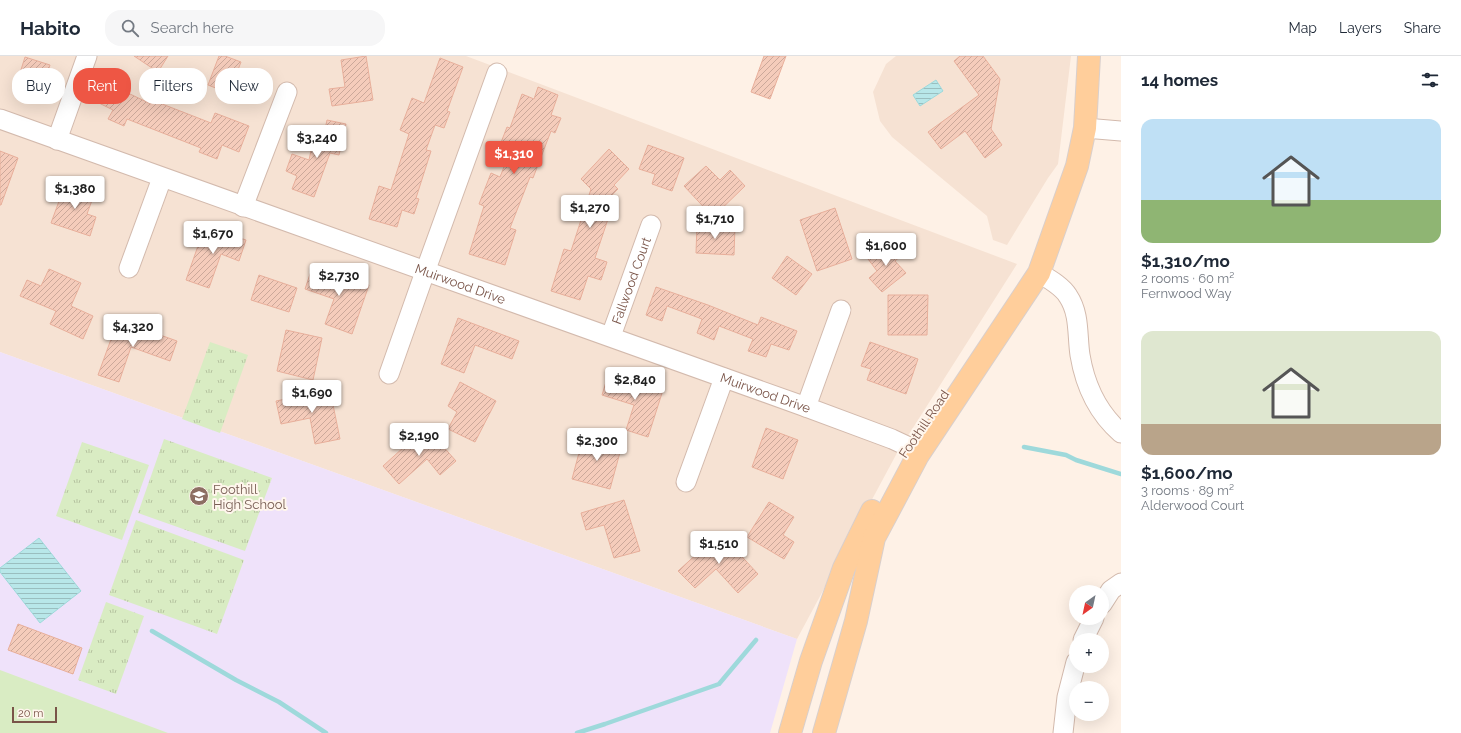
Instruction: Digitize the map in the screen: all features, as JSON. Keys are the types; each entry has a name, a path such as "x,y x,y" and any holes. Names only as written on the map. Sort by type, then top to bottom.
{"main road":[{"name":"Foothill Road","path":"790,733 811,661 844,568 876,503 912,450 1039,273 1077,166 1085,128 1089,56"},
{"name":"Foothill Road","path":"824,733 856,621 874,538 912,450 1043,238 1063,188 1074,153 1085,128"}],"street":[{"path":"57,140 87,56"},
{"path":"390,374 497,73"},
{"path":"243,207 287,92"},
{"name":"Muirwood Drive","path":"0,119 425,272 611,336 724,378 806,406 892,439 912,450"},
{"path":"1085,128 1121,131"},
{"path":"129,268 162,178"},
{"name":"Fallwood Court","path":"611,336 651,225"},
{"path":"1039,273 1068,295 1076,315 1080,356 1088,385 1098,407 1121,433"},
{"path":"806,406 841,310"},
{"path":"686,482 724,378"},
{"path":"1109,593 1121,583"},
{"path":"1064,733 1067,697 1073,673"}],"shaded area":[{"path":"0,56 466,56 1017,264 897,453 797,639 0,352"},
{"path":"896,56 1071,56 1058,164 1007,245 993,240 987,216 892,137 880,121 873,92 886,64"},
{"name":"Foothill High School","path":"0,352 797,639 770,733 0,733"}],"green space":[{"path":"210,342 248,355 220,433 182,419"},
{"path":"164,439 272,478 245,551 138,513"},
{"path":"82,442 149,465 122,540 56,516"},
{"path":"136,520 244,560 217,634 109,595"},
{"path":"106,602 144,616 116,694 78,680"},
{"path":"0,670 168,733 0,733"}],"water":[{"path":"936,80 943,91 920,106 913,95"},
{"path":"39,538 81,591 40,623 0,572 0,568"}],"building":[{"path":"134,56 168,56 160,68 152,68"},
{"path":"219,56 225,56 241,62 239,68 215,68 215,88 208,85"},
{"path":"366,56 373,100 332,106 329,89 345,87 341,60"},
{"path":"764,56 786,56 770,99 751,92"},
{"path":"960,56 983,56 1000,79 991,129 1002,145 985,158 965,131 941,149 928,132 979,95 954,61"},
{"path":"25,57 50,65 49,68 22,68"},
{"path":"440,58 463,67 447,111 450,112 444,128 435,125 426,150 431,151 416,198 419,199 414,214 402,210 397,227 369,219 379,186 391,190 409,134 400,130 412,98 424,103"},
{"path":"538,87 558,95 551,115 561,118 555,133 551,131 533,178 530,177 510,228 516,230 505,265 469,254 484,206 479,204 491,173 500,177 511,149 500,145 507,127 510,128 522,94 534,99"},
{"path":"131,94 139,98 139,104 162,104 211,123 215,113 249,126 239,152 222,145 217,159 199,152 201,148 127,119 124,126 108,119 113,110 101,104 131,104"},
{"path":"327,120 346,124 339,155 330,153 314,197 292,189 297,176 286,171 292,154 309,160 315,132 324,134"},
{"path":"648,145 684,158 672,191 652,184 655,174 639,169"},
{"path":"609,149 629,169 614,185 618,189 601,206 611,210 595,258 607,262 601,280 588,276 580,300 551,291 564,249 571,251 591,189 581,179"},
{"path":"0,151 18,158 1,205 0,205"},
{"path":"706,166 720,180 730,170 745,186 713,217 684,186"},
{"path":"66,182 95,192 87,214 96,217 90,236 51,223"},
{"path":"835,208 852,259 817,271 800,220"},
{"path":"697,224 735,227 734,255 696,253"},
{"path":"205,226 246,240 239,261 221,254 209,288 186,280"},
{"path":"890,241 902,255 895,261 906,273 882,292 869,278 877,271 868,259"},
{"path":"787,256 812,274 796,295 772,278"},
{"path":"313,265 369,285 352,334 325,324 334,299 305,289"},
{"path":"49,269 81,283 71,306 93,316 83,339 50,324 56,311 20,296 27,280 41,286"},
{"path":"259,275 297,288 289,312 251,300"},
{"path":"656,287 708,305 758,325 761,317 797,331 789,350 771,344 766,357 748,351 753,339 719,326 714,340 697,333 702,319 667,306 662,321 646,315"},
{"path":"888,295 928,295 927,335 888,335"},
{"path":"458,318 519,341 512,359 475,345 464,373 441,364"},
{"path":"118,320 177,341 170,361 131,347 119,382 98,375"},
{"path":"286,330 322,338 313,380 277,371"},
{"path":"870,342 918,359 906,394 867,380 871,369 861,366"},
{"path":"609,372 663,390 648,437 626,430 634,405 602,395"},
{"path":"460,382 496,401 475,442 448,429 457,412 448,406"},
{"path":"330,390 340,439 315,444 310,418 281,424 276,401"},
{"path":"426,427 456,461 440,475 427,459 399,484 383,466"},
{"path":"766,428 798,440 783,479 752,467"},
{"path":"584,434 622,445 610,489 572,479"},
{"path":"624,500 640,551 614,558 604,525 586,530 581,513"},
{"path":"769,502 794,517 783,535 794,542 784,559 747,537"},
{"path":"720,533 758,574 738,593 716,569 695,588 678,571"},
{"path":"18,624 82,648 73,674 8,650"}],"waterway":[{"path":"1024,447 1066,455 1076,460 1121,474"},
{"path":"152,631 236,680 279,702 326,733"},
{"path":"577,733 719,684 756,640"}],"place":[{"name":"Foothill High School","path":"199,496"}]}
